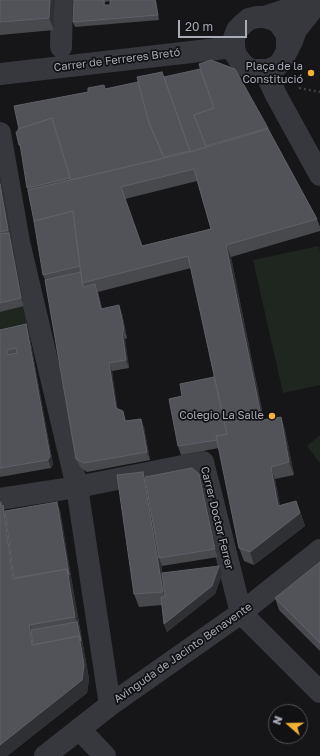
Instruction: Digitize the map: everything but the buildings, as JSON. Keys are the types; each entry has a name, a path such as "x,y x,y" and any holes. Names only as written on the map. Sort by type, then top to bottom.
{"street":[{"path":"61,47 62,0"},
{"path":"319,0 302,22 287,51 276,66 268,70 253,70 246,67 241,62 236,55 234,38 237,30 249,19 277,13 294,6 319,0"},
{"path":"277,13 287,35 287,51"},
{"name":"Carrer de Ferreres Bretó","path":"0,74 234,47"},
{"path":"268,70 269,80 276,95 320,175"},
{"path":"0,133 19,242 77,487 110,705"},
{"name":"Carrer Doctor Ferrer","path":"0,499 77,487 203,462 241,613"},
{"name":"Avinguda de Jacinto Benavente","path":"45,756 110,705 241,613 320,550"},
{"path":"241,613 320,692"},
{"path":"79,729 105,756"}],"shaded area":[{"path":"319,246 320,385 283,393 253,260"},
{"path":"24,306 29,333 0,339 0,312"},
{"path":"320,435 320,463 307,446"}],"place":[{"name":"Plaça de la Constitució","path":"311,73"},
{"name":"Colegio La Salle","path":"272,416"}]}
